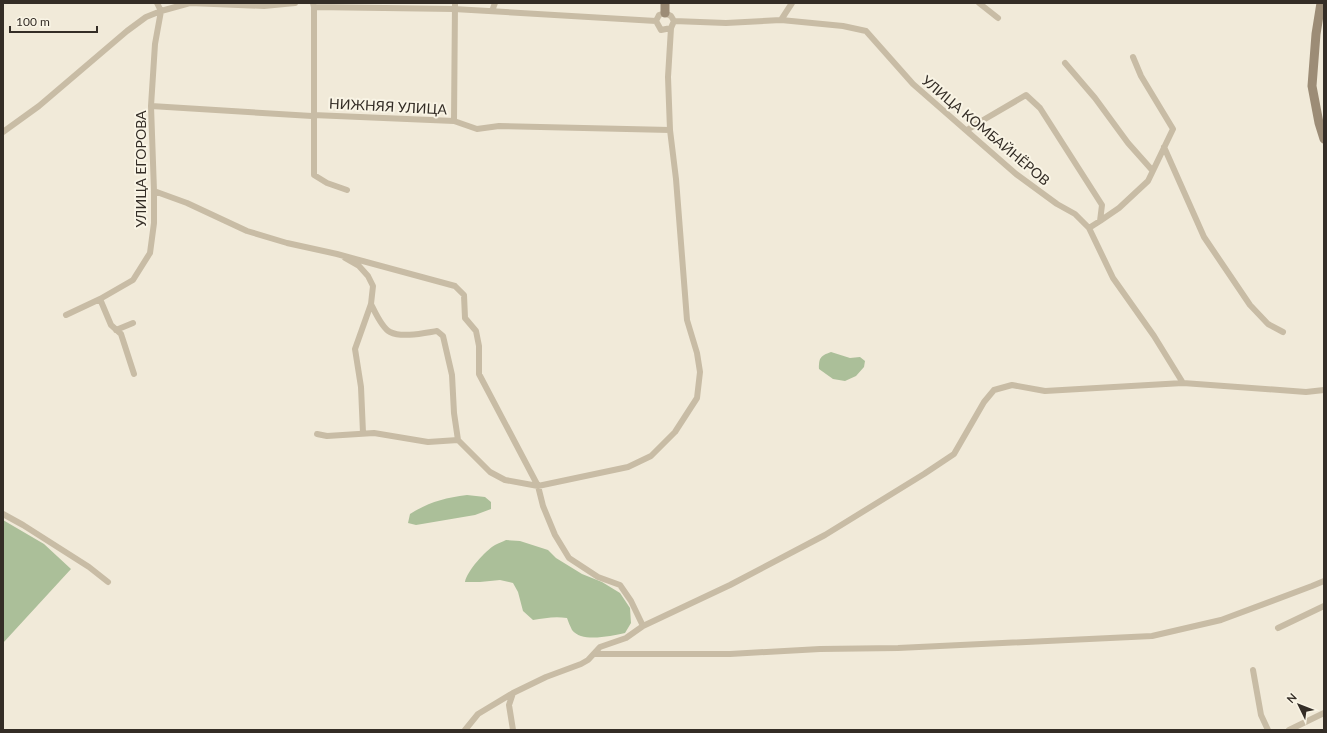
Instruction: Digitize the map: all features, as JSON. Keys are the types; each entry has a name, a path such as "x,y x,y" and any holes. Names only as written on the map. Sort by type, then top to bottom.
{"street":[{"path":"157,3 161,11"},
{"path":"3,132 39,106 127,31 146,17 190,3 264,6 295,3"},
{"path":"492,11 495,3"},
{"path":"665,3 666,13"},
{"path":"674,21 726,22 781,20 792,3"},
{"path":"979,3 998,18"},
{"path":"1321,3 1316,34 1312,86 1319,123 1324,138"},
{"path":"347,190 327,183 314,175 314,4 455,6 492,11 656,21"},
{"path":"454,121 455,6"},
{"name":"УЛИЦА ЕГОРОВА","path":"66,315 100,299 133,280 150,253 154,223 151,106 155,44 161,11"},
{"path":"656,21 659,15 666,13 671,16 674,21"},
{"name":"УЛИЦА КОМБАЙНЁРОВ","path":"781,20 844,26 866,31 912,84 967,130 1016,174 1057,204 1075,214 1089,228 1113,278 1154,336 1183,383"},
{"path":"656,21 661,30 671,28"},
{"path":"371,304 381,322 390,332 404,335 437,331 443,336 452,375 454,413 458,440 490,472 505,480 538,486 628,467 651,456 675,432 697,398 700,372 697,353 687,320 676,179 670,130 668,77 671,28 674,21"},
{"path":"1089,228 1119,208 1148,181 1173,129 1141,76 1132,56"},
{"path":"1065,63 1095,98 1128,143 1152,170"},
{"path":"967,130 1026,95 1040,108 1102,205 1100,222"},
{"name":"НИЖНЯЯ УЛИЦА","path":"151,106 454,121 477,129 499,126 670,130"},
{"path":"1164,147 1204,237 1250,305 1268,324 1283,332"},
{"path":"154,191 187,203 247,231 287,243 337,254 455,286 464,295 466,318 476,331 479,346 479,374 538,486 543,506 555,535 569,558 598,577 620,585 631,601 643,626"},
{"path":"337,254 359,266 368,276 373,286 371,304 355,349 361,387 363,433"},
{"path":"100,299 111,326 121,334 134,374"},
{"path":"116,330 132,323"},
{"path":"465,730 478,714 513,693 546,676 581,664 588,660 600,647 626,638 643,626 730,584 824,535 924,474 954,454 984,402 994,390 1012,385 1045,391 1183,383 1306,392 1324,390"},
{"path":"317,434 327,436 374,433 428,442 458,440"},
{"path":"3,514 89,567 108,582"},
{"path":"594,654 730,654 1152,636 1221,620 1312,586 1324,580"},
{"path":"1278,628 1324,606"},
{"path":"1254,670 1261,715 1268,730"},
{"path":"513,693 509,706 513,730"},
{"path":"1290,730 1324,713"}],"green space":[{"path":"831,352 850,358 860,357 865,361 864,367 856,376 845,381 833,379 819,369 819,362 821,358"},
{"path":"467,495 485,497 491,502 491,509 475,515 416,525 408,523 410,514 424,506 444,499"},
{"path":"3,520 44,544 71,569 3,643"},
{"path":"506,540 520,541 548,550 556,558 582,574 602,582 620,593 630,608 631,623 625,633 597,638 582,636 572,630 567,618 554,617 533,620 523,611 518,592 513,583 500,580 465,582 469,572 482,556 495,545"}]}
